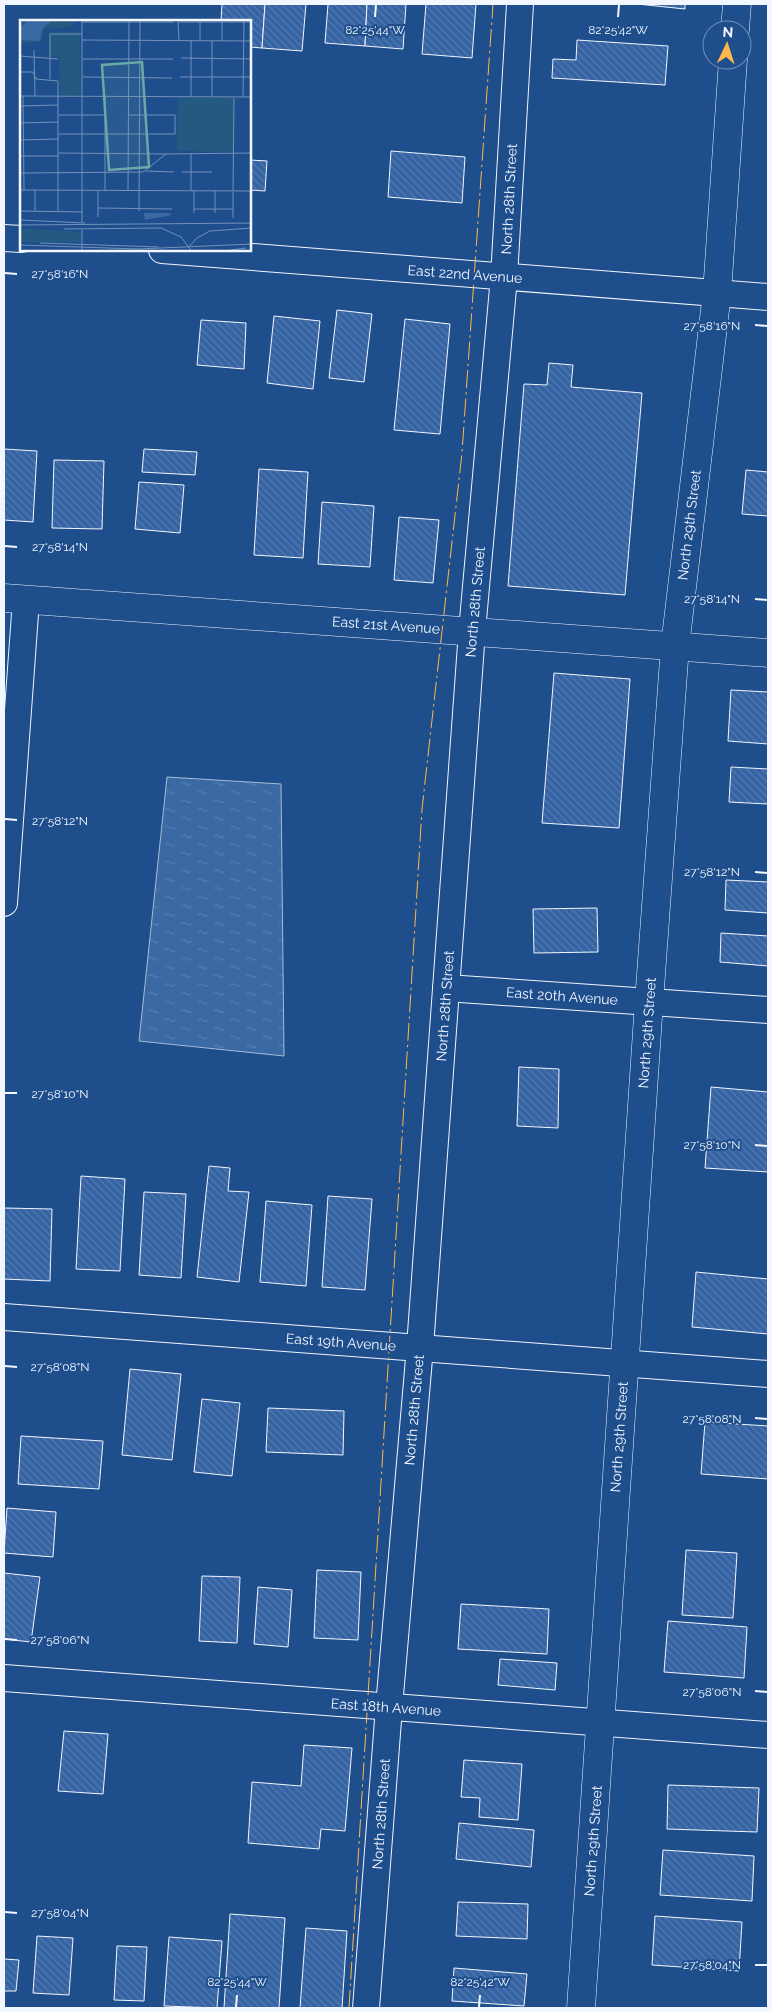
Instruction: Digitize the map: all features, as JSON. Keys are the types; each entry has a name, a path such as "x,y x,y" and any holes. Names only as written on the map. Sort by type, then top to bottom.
{"street":[{"name":"North 28th Street","path":"366,2008 389,1707 420,1348 472,631 504,277 520,4"},
{"path":"736,20 737,4"},
{"name":"North 29th Street","path":"581,2008 624,1363 675,646 717,293 732,70"},
{"path":"4,238 20,239"},
{"name":"East 22nd Avenue","path":"175,251 768,297"},
{"path":"4,903 15,599"},
{"name":"East 21st Avenue","path":"15,599 768,653"},
{"name":"East 20th Avenue","path":"446,988 768,1010"},
{"name":"East 19th Avenue","path":"4,1317 768,1374"},
{"name":"East 18th Avenue","path":"4,1678 768,1735"}],"water":[{"path":"167,777 281,784 284,1056 139,1041"}],"building":[{"path":"222,4 265,4 262,48 251,47 251,20 221,20"},
{"path":"265,4 306,4 302,51 262,48"},
{"path":"328,4 367,4 365,46 325,43"},
{"path":"367,4 406,4 403,49 365,46"},
{"path":"426,4 476,4 472,58 422,54"},
{"path":"637,4 685,4 685,9"},
{"path":"577,40 668,46 665,85 552,78 553,59 576,60"},
{"path":"391,151 465,157 462,203 388,197"},
{"path":"251,160 267,161 265,191 251,190"},
{"path":"337,310 372,314 364,382 329,378"},
{"path":"274,316 320,321 313,389 267,383"},
{"path":"405,319 450,324 440,434 394,430"},
{"path":"201,320 246,323 244,369 197,365"},
{"path":"549,363 573,365 571,387 642,393 625,595 508,586 524,384 547,385"},
{"path":"4,449 37,451 33,522 4,520"},
{"path":"144,449 197,452 195,475 142,472"},
{"path":"54,460 104,461 102,529 52,528"},
{"path":"259,469 308,472 303,558 254,555"},
{"path":"746,470 768,472 768,516 742,514"},
{"path":"139,482 184,485 180,533 135,529"},
{"path":"322,502 374,506 370,567 318,564"},
{"path":"399,517 439,520 433,583 394,580"},
{"path":"554,673 630,679 619,828 542,823"},
{"path":"731,690 768,692 768,744 728,741"},
{"path":"731,767 768,769 768,804 729,802"},
{"path":"726,880 768,882 768,913 725,910"},
{"path":"597,908 598,952 534,953 533,909"},
{"path":"721,933 768,936 768,966 720,962"},
{"path":"519,1067 559,1069 558,1128 517,1126"},
{"path":"711,1087 768,1092 768,1172 705,1168"},
{"path":"209,1166 230,1168 228,1191 249,1192 239,1282 197,1277"},
{"path":"81,1176 125,1179 120,1271 76,1269"},
{"path":"144,1192 186,1194 181,1278 139,1275"},
{"path":"328,1196 372,1199 365,1290 322,1287"},
{"path":"266,1201 312,1205 306,1286 260,1282"},
{"path":"4,1208 52,1209 50,1281 4,1279"},
{"path":"696,1272 768,1279 768,1334 692,1327"},
{"path":"130,1369 181,1374 172,1460 122,1455"},
{"path":"202,1399 240,1403 232,1476 194,1472"},
{"path":"268,1408 344,1411 343,1455 266,1452"},
{"path":"705,1422 768,1426 768,1479 701,1474"},
{"path":"21,1436 103,1441 99,1489 18,1484"},
{"path":"7,1508 56,1512 53,1557 4,1553"},
{"path":"686,1550 737,1553 733,1618 682,1615"},
{"path":"317,1570 361,1572 358,1640 314,1638"},
{"path":"4,1573 40,1577 31,1642 4,1639"},
{"path":"202,1576 240,1577 237,1643 199,1641"},
{"path":"258,1587 292,1590 288,1647 254,1644"},
{"path":"461,1604 549,1609 547,1654 458,1649"},
{"path":"668,1621 747,1627 744,1678 664,1672"},
{"path":"500,1659 557,1663 555,1690 498,1685"},
{"path":"64,1731 108,1734 103,1794 58,1791"},
{"path":"304,1745 352,1748 345,1831 321,1829 319,1849 248,1843 252,1782 301,1786"},
{"path":"464,1760 522,1764 518,1820 479,1817 480,1798 461,1797"},
{"path":"668,1785 759,1788 757,1832 667,1829"},
{"path":"459,1823 534,1830 531,1867 456,1859"},
{"path":"663,1850 754,1856 752,1901 660,1895"},
{"path":"458,1902 528,1904 527,1939 456,1936"},
{"path":"230,1914 285,1918 279,2008 224,2008"},
{"path":"655,1916 742,1922 739,1971 652,1965"},
{"path":"306,1928 347,1931 342,2008 300,2008"},
{"path":"37,1936 73,1938 69,1995 33,1993"},
{"path":"169,1937 222,1941 217,2008 164,2006"},
{"path":"117,1946 147,1947 144,2001 114,2000"},
{"path":"4,1959 19,1960 16,1991 4,1991"},
{"path":"454,1968 527,1974 524,2006 452,2001"}],"power":[{"path":"349,2008 422,809 462,453 493,4"}]}
